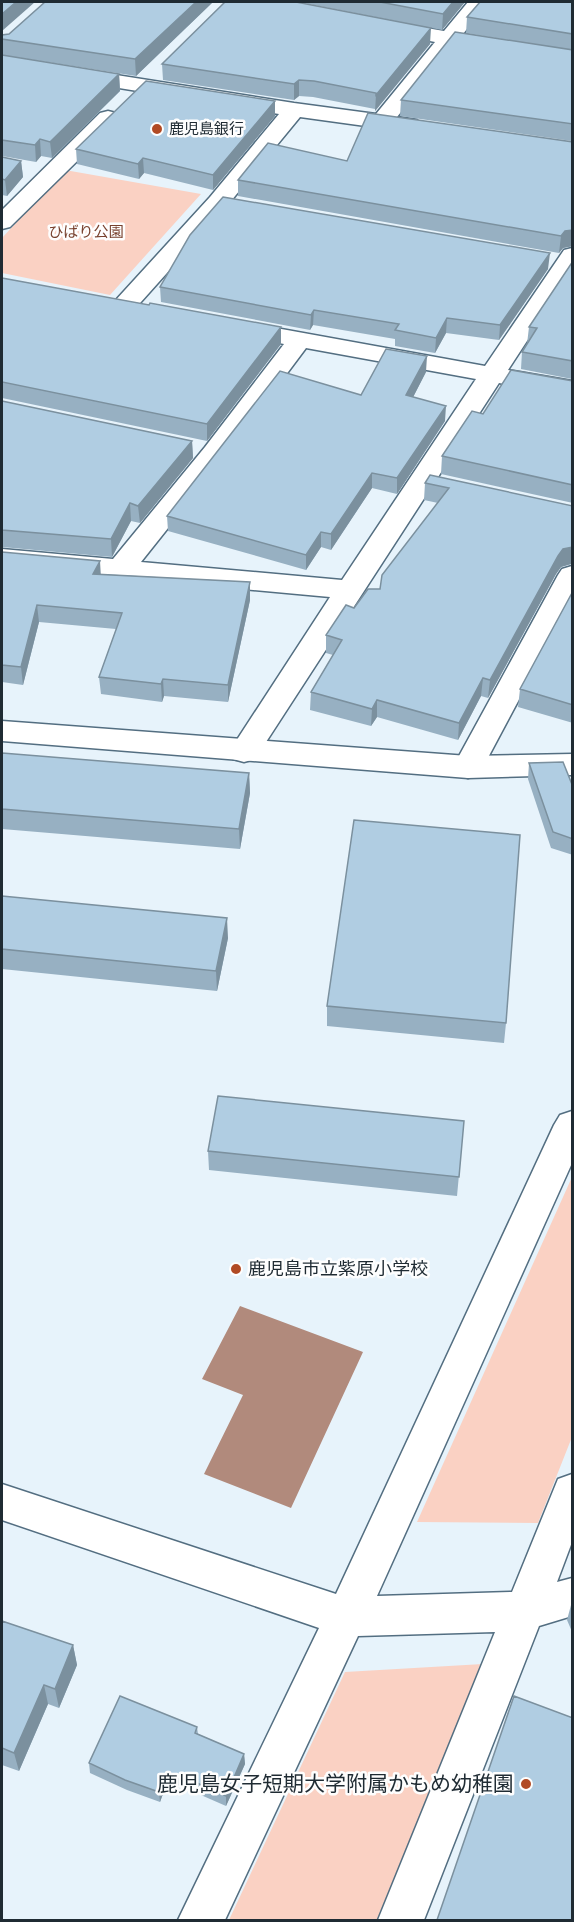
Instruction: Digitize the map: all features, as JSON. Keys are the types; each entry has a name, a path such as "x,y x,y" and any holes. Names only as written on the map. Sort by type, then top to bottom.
{"street":[{"path":"382,121 478,2"},
{"path":"366,23 573,59"},
{"path":"2,63 294,110 427,128"},
{"path":"2,222 159,68"},
{"path":"124,307 218,202 294,110"},
{"path":"21,168 51,173"},
{"path":"218,202 241,206"},
{"path":"244,752 349,590 433,482 561,259"},
{"path":"217,324 573,389"},
{"path":"120,568 203,450 300,339"},
{"path":"2,558 349,590"},
{"path":"468,767 573,575"},
{"path":"2,731 244,752 468,767 573,765"},
{"path":"201,1920 346,1617 573,1125"},
{"path":"400,1920 573,1492"},
{"path":"2,1502 346,1617 523,1611 573,1597"}],"green space":[{"name":"ひばり公園","path":"65,170 201,194 110,295 2,273 2,238"},
{"path":"572,1177 572,1437 538,1523 417,1522"},
{"path":"483,1664 378,1920 229,1920 345,1672"}],"shaded area":[{"path":"240,1306 363,1352 291,1508 204,1474 243,1395 202,1379"}],"building":[{"path":"2,2 16,2 2,14"},
{"path":"45,2 196,2 135,59 2,39 2,35 9,34"},
{"path":"225,2 296,2 431,28 376,95 376,93 314,81 299,80 294,84 162,64"},
{"path":"380,2 453,2 443,14"},
{"path":"480,2 573,2 573,34 467,17"},
{"path":"455,32 573,50 573,124 401,100"},
{"path":"2,55 119,74 50,142 40,139 35,145 2,140"},
{"path":"146,81 275,101 213,175 143,158 138,164 76,149"},
{"path":"368,113 573,142 573,230 565,231 561,236 238,180 268,143 347,161"},
{"path":"2,157 21,161 5,180 2,179"},
{"path":"223,197 550,253 500,325 447,318 436,338 395,330 399,324 314,310 311,315 160,287 190,235"},
{"path":"573,261 573,361 522,352 537,328 529,327"},
{"path":"2,278 281,327 207,424 2,382"},
{"path":"386,349 427,356 406,395 446,406 397,478 372,473 331,534 321,532 306,555 167,516 280,371 361,395"},
{"path":"511,370 573,381 573,485 442,456 472,411 483,414"},
{"path":"2,401 192,441 138,506 130,503 111,539 2,530"},
{"path":"430,475 573,506 573,547 563,549 558,556 490,680 483,678 459,723 377,700 372,709 311,692 342,640 326,635 346,605 354,608 368,589 380,589 382,575 449,488 425,483"},
{"path":"2,552 100,561 93,574 250,582 228,685 163,679 161,684 99,677 122,613 37,605 21,667 2,665"},
{"path":"573,591 573,705 520,689"},
{"path":"2,753 249,773 239,829 2,809"},
{"path":"563,762 573,787 573,839 553,832 529,763"},
{"path":"354,820 520,835 506,1023 327,1006"},
{"path":"2,896 227,918 216,971 2,949"},
{"path":"218,1096 464,1121 459,1177 208,1151"},
{"path":"2,1621 73,1645 55,1689 44,1685 14,1753 2,1748"},
{"path":"120,1696 197,1727 195,1733 244,1754 226,1796 177,1774 172,1785 163,1781 159,1792 125,1780 89,1763"},
{"name":"鹿児島女子短期大学附属かもめ幼稚園","path":"514,1696 573,1718 573,1920 437,1920"}],"place":[{"name":"鹿児島銀行","path":"157,129"},
{"name":"鹿児島市立紫原小学校","path":"236,1269"},
{"name":"鹿児島女子短期大学附属かもめ幼稚園","path":"526,1784"}]}
